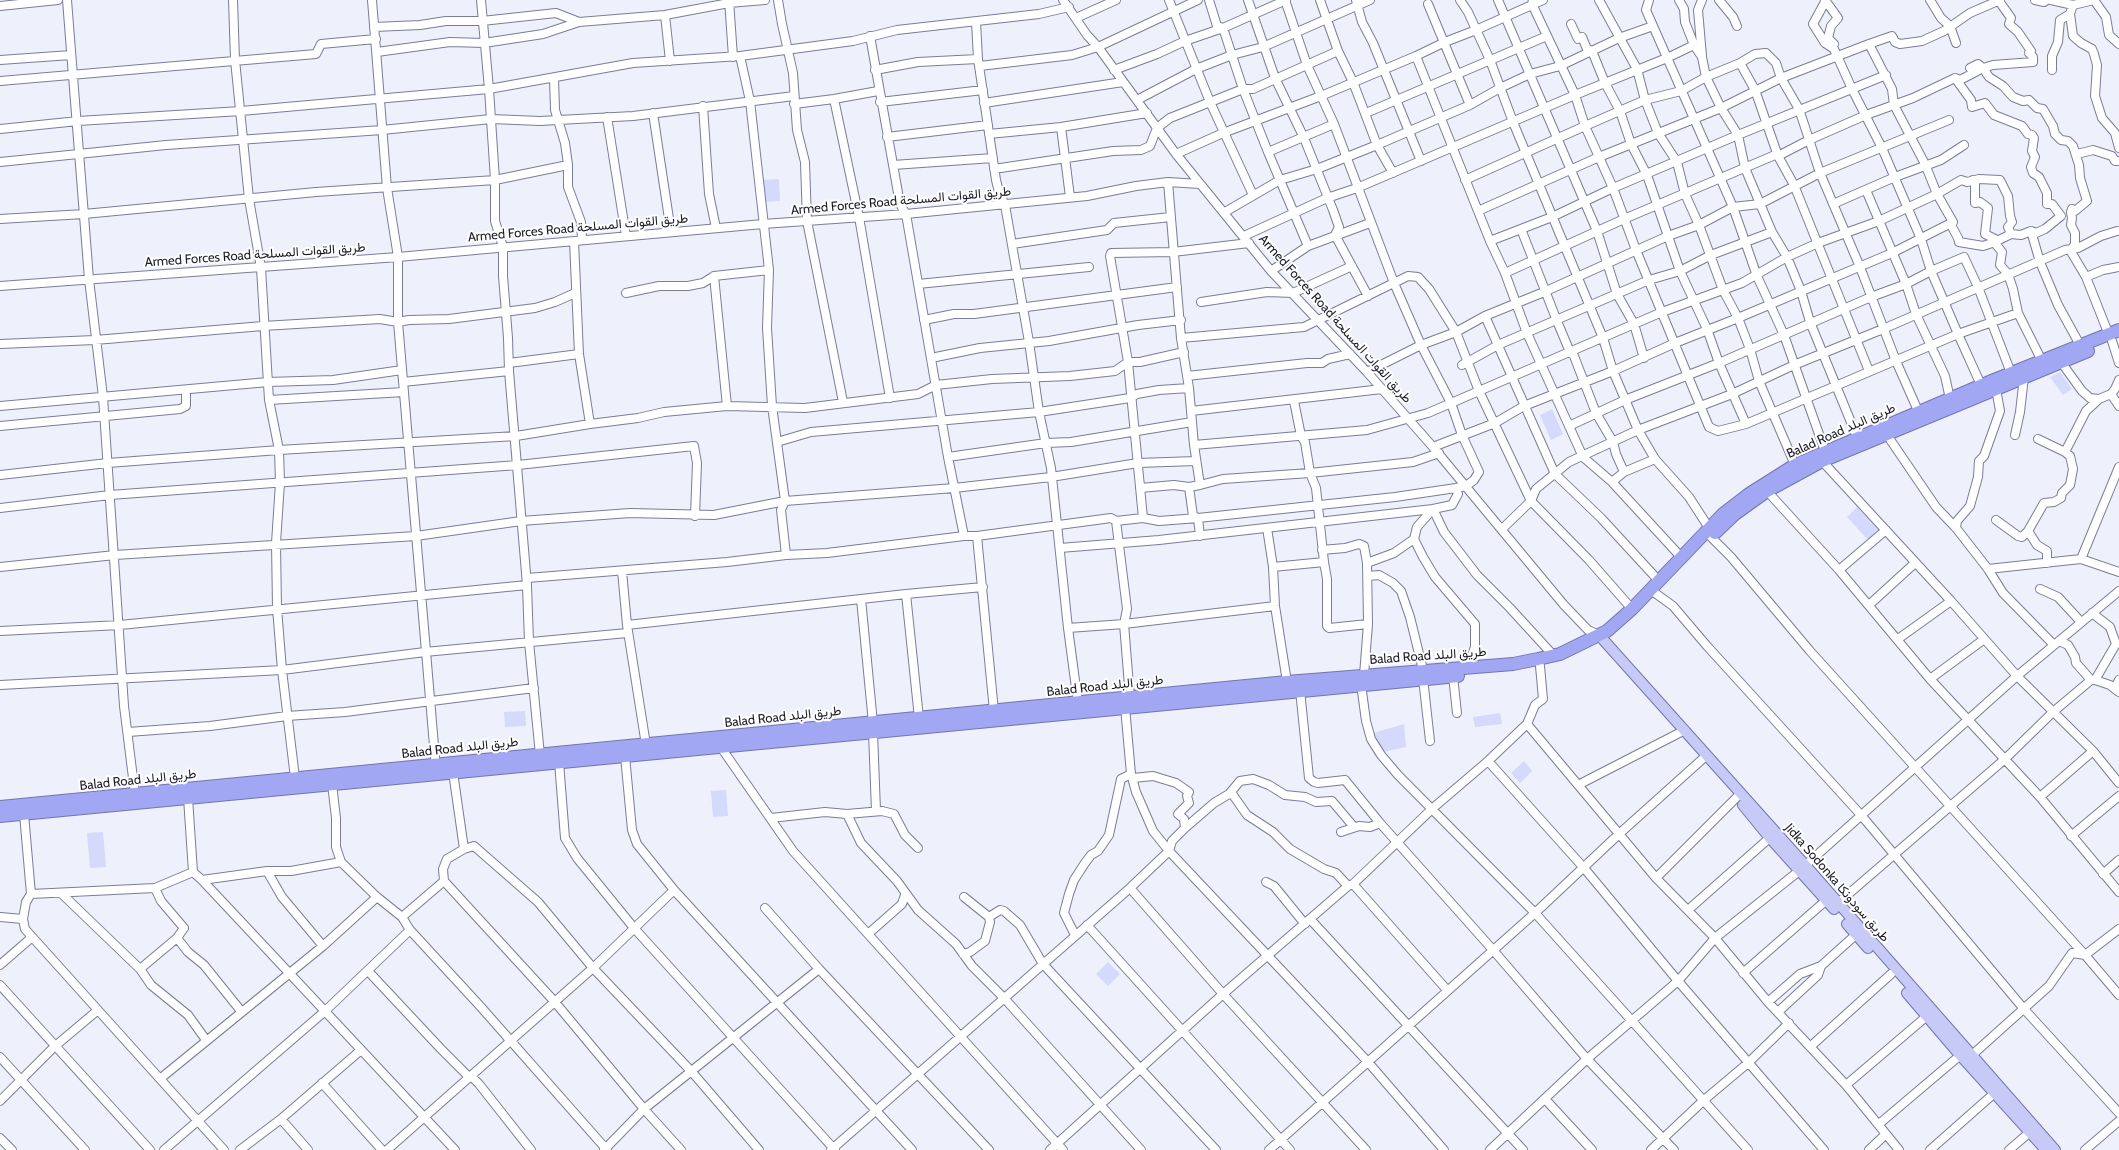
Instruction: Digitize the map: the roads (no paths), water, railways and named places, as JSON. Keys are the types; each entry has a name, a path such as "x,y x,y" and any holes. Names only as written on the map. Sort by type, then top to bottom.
{"highway":[{"name":"Balad Road طريق البلد","path":"1423,674 1452,676 1489,674 1540,666 1563,660 1607,631 1632,609 1681,557 1710,533 1767,491 1823,456 1856,437 2011,373 2080,345 2115,336"},
{"name":"Balad Road طريق البلد","path":"0,807 295,778 436,769 453,772 625,756 873,727 920,718 1078,703 1128,702 1300,690 1363,680 1423,674 1468,667 1513,664 1553,655 1597,637 1611,636 1635,615 1710,533 1749,494 1795,465 1887,435 2061,362 2115,336"},
{"name":"Balad Road طريق البلد","path":"0,816 332,784 540,755 873,727 1128,702 1287,682 1363,680"}],"main road":[{"name":"Jidka Sodonka طريق سودونكا","path":"1597,637 1705,757 1966,1054 2046,1150"},
{"name":"Jidka Sodonka طريق سودونكا","path":"1859,933 1891,974 1927,1016 1966,1054"},
{"name":"Jidka Sodonka طريق سودونكا","path":"1997,1090 2055,1150"}],"street":[{"path":"0,6 58,0"},
{"path":"67,0 78,121 79,155 89,279 95,340 103,397 103,418 108,463 120,625 124,706 135,794"},
{"path":"233,0 235,60 249,199 261,268 263,326 269,400 279,450 280,483 276,543 277,608 282,670 295,778"},
{"path":"372,0 381,97 387,188 398,257 398,322 436,769"},
{"path":"481,0 495,180 495,221 503,247 503,276 509,367 527,581 529,642 540,755"},
{"path":"377,52 450,42 484,43 543,34 579,22 665,15 729,1 765,0"},
{"path":"778,0 793,73 797,130 806,162 807,221 843,402"},
{"path":"1063,0 1087,36 1098,47 1176,154 1200,184"},
{"path":"1076,18 1116,0"},
{"path":"1170,0 1196,69 1223,133 1253,195"},
{"path":"875,70 918,62 979,62 1072,55 1098,47 1198,0"},
{"path":"1210,0 1217,26 1223,28"},
{"path":"1248,0 1275,78 1304,138 1339,227 1336,235 1368,296"},
{"path":"0,631 120,625 277,608 421,596 527,581 728,562 786,554 827,553 964,536 977,536 1111,518 1116,521 1143,518 1159,521 1318,506 1456,488 1466,486 1474,480 1479,472 1462,435 1451,403 1421,345 1394,283 1370,223 1334,124 1307,65 1285,0 1223,28 1185,40 1157,54 1114,70"},
{"path":"1320,0 1338,51 1366,113 1377,145 1393,172"},
{"path":"1137,100 1196,69 1232,55 1263,47 1327,19 1357,3 1370,0"},
{"path":"1498,0 1546,108 1570,171 1597,232 1618,294 1634,324 1644,358"},
{"path":"1176,154 1223,133 1321,96 1476,30 1532,2 1543,0"},
{"path":"1599,0 1637,69 1645,100 1658,133 1677,162 1685,194 1711,255 1723,290 1738,318 1750,348 1759,381 1795,465"},
{"path":"1649,0 1646,10 1692,119 1733,207 1757,276 1784,335 1806,399 1823,456 1915,563 1951,601 1983,640 2093,752 2119,783"},
{"path":"1679,0 1684,10 1685,22 1694,45 1702,57"},
{"path":"1702,0 1698,10 1702,57 1706,77 1721,108 1738,135 1745,168 1772,232 1787,257 1801,291 1810,322 1856,437"},
{"path":"1720,0 1733,17 1737,26"},
{"path":"1835,53 1825,43 1813,24 1825,0 1838,18 1831,26 1828,38 1834,45 1835,53 1895,177 1921,238 1931,270 1981,386"},
{"path":"1930,0 1941,18 1950,26 1956,43"},
{"path":"1478,211 1599,157 1721,108 1755,90 1835,53 1892,36 1896,42 1900,44 1918,42 1950,26 1970,13 1999,0 2011,18 2009,24 2018,32 2031,50 2029,53 2033,57 2033,62 1993,65 1983,68 1960,80 1955,78 1913,98 1866,115 1809,140 1778,156 1775,155 1624,219 1505,273"},
{"path":"2035,0 2044,2 2047,0"},
{"path":"2051,0 2073,5 2094,0 2106,17 2109,35 2118,39"},
{"path":"729,1 737,56 750,101 763,224 770,270 767,315 772,406 786,501 781,510 786,554"},
{"path":"1462,1 1490,60 1513,122 1540,183 1552,217 1603,338 1613,371 1625,400 1638,430 1655,459 1689,498 1710,533 1810,650 1950,807 2086,955 2119,996"},
{"path":"1532,2 1560,66 1575,94 1584,126 1613,188 1636,250 1710,427 1718,431 1746,424 1958,334 2018,313"},
{"path":"1357,3 1362,22 1384,69 1408,132 1421,161"},
{"path":"1428,4 1470,105"},
{"path":"2073,5 2070,14 2073,36 2080,43 2092,49 2097,65 2095,96 2102,118 2115,133 2119,148"},
{"path":"0,129 78,121 241,111 381,97 489,89 633,63 737,56 788,50 853,41 897,30 1039,14 1069,7"},
{"path":"374,27 420,25 446,21 482,21 556,12 579,22"},
{"path":"2052,70 2052,56 2058,42 2060,20 2070,14"},
{"path":"665,15 670,61"},
{"path":"976,22 984,103 994,169 999,192 1005,205 1051,477 1078,703"},
{"path":"1571,24 1578,39 1582,37 1587,49 1592,52 1605,83 1620,111 1646,176 1680,271 1708,330 1719,363 1746,424"},
{"path":"1225,212 1280,180 1317,170 1470,105 1500,88 1530,74 1560,66 1619,38 1653,26"},
{"path":"1223,28 1243,88 1293,213 1308,246"},
{"path":"870,36 878,91 892,165 900,204 906,214 941,419 964,536"},
{"path":"1366,113 1519,46 1547,36"},
{"path":"0,81 316,54 321,44 376,39"},
{"path":"1869,44 1886,75 1892,90 1894,105 1925,164 1937,194 1953,222 1951,226 1959,242 1983,246 2011,234 2020,235 2031,231 2040,231 2061,216 2052,204 2047,204 2047,192 2039,177 2033,173 2031,167 2035,157 2032,151 2034,138 2032,135 2028,134 2022,126 1994,115 1985,103 1972,107 1971,100 1955,78"},
{"path":"1244,236 1327,198 1357,188 1452,146 1513,122 1575,94 1667,58 1694,45"},
{"path":"994,169 1113,151 1142,150 1150,146 1157,128 1170,118 1243,88 1253,89 1338,51"},
{"path":"1465,180 1645,100 1681,91 1706,77 1740,63 1755,54 1766,53 1776,63 1781,78 1799,109 1820,173 1860,267 1896,361 1919,412"},
{"path":"0,60 71,55"},
{"path":"1416,56 1465,180 1505,273 1515,304 1527,333 1583,457 1612,482 1681,557"},
{"path":"1740,63 1755,90 1778,156 1794,185 1869,371"},
{"path":"1970,68 1978,64 1983,68 1989,77 2003,86 2013,97 2023,101 2029,100 2037,108 2043,109 2053,126 2055,134 2062,140 2068,141 2077,154 2080,178 2087,202 2075,211 2072,210 2071,225 2075,233 2075,245 2070,250"},
{"path":"1490,240 1552,217 1613,188 1646,176 1799,109 1886,75"},
{"path":"554,78 555,110 565,143 568,165 568,186 581,222 578,240 575,294 579,354 590,424"},
{"path":"984,103 1123,82"},
{"path":"880,102 983,90"},
{"path":"0,162 166,145 382,130 491,119 558,120 653,112 750,101 834,99 878,91"},
{"path":"834,99 859,217 890,398"},
{"path":"703,106 709,194 716,228"},
{"path":"653,112 671,232"},
{"path":"989,134 1061,128 1147,113"},
{"path":"607,116 626,236"},
{"path":"1367,372 1421,345 1456,332 1485,316 1544,292 1668,236 1699,225 1733,207 1760,204 1794,185 1820,173 1949,120"},
{"path":"1268,152 1334,124"},
{"path":"887,137 988,125"},
{"path":"1061,128 1070,197"},
{"path":"1833,204 1925,164 1941,160 1964,145"},
{"path":"2077,154 2093,150 2112,156 2115,161 2119,161"},
{"path":"892,165 993,158"},
{"path":"0,219 84,214 316,192 495,180 568,165"},
{"path":"1194,445 1367,430 1409,419 1451,403 1511,375 1570,352 1662,312 1757,276 1787,257 1818,243 1879,221 1937,194 1961,180 1967,182 1973,180 2000,180 2008,196 2012,222 2008,227 2011,234"},
{"path":"1973,180 1975,183 1975,203 1980,202 1988,208 1985,234 1993,236 2002,252 2000,265 2008,274 2014,289 2018,313 2042,361"},
{"path":"1168,182 1181,338 1192,411 1194,445 1200,485"},
{"name":"Armed Forces Road طريق القوات المسلحة","path":"0,286 261,268 763,224 906,214 1087,196 1136,186 1168,182 1200,184 1225,212 1271,271 1319,320 1409,419 1502,528 1564,605 1597,637"},
{"path":"1866,190 1906,284 1916,314 1945,376 1950,399"},
{"path":"2056,220 2072,216"},
{"path":"1012,244 1107,230 1114,223 1171,217"},
{"path":"1140,488 1174,485 1189,487 1223,479 1310,473 1413,462 1462,435 1495,423 1524,406 1613,371 1675,343 1860,267 1892,253 1953,222"},
{"path":"1271,271 1308,246 1370,223"},
{"path":"1521,229 1534,259 1544,292 1570,352 1574,356 1596,413 1613,442 1616,454 1624,472"},
{"path":"2031,231 2040,262 2058,305 2080,345"},
{"path":"1465,364 1498,345 1557,321 1649,280 1680,271 1711,255 1772,232"},
{"path":"1502,528 1531,501 1536,489 1563,466 1638,430 1732,394 1794,365 1883,329 2008,274 2040,262 2065,250 2070,250 2118,232"},
{"path":"1143,518 1138,463 1133,431 1128,362 1110,256 1112,252 1173,252 1249,244"},
{"path":"2070,250 2086,277 2115,336 2119,363"},
{"path":"1569,426 1625,400 1719,363 1810,322 1906,284 1931,270 1964,257 1978,288 2011,373"},
{"path":"1201,302 1267,292 1293,293 1352,266"},
{"path":"918,284 1089,267"},
{"path":"2086,277 2103,270 2119,267"},
{"path":"626,293 659,286 688,286 703,283 714,276 770,270"},
{"path":"714,276 728,406"},
{"path":"1181,338 1304,327 1408,276 1418,278 1429,289 1456,332 1465,364 1495,423 1531,501 1589,560 1632,609"},
{"path":"924,320 954,314 974,314 1177,287"},
{"path":"0,344 95,340 263,326 380,319 398,322 409,320 449,319 506,312 556,302 575,294"},
{"path":"1485,316 1555,474 1601,518 1659,581"},
{"path":"931,358 980,348 1049,341 1122,328 1180,320"},
{"path":"0,475 108,463 279,450 408,441 516,436 638,418 664,412 728,406 805,408 843,402 918,394 936,385 1109,372 1115,371 1128,362 1140,362 1184,352"},
{"path":"403,382 509,367 579,354"},
{"path":"1187,376 1307,363 1322,363 1328,359 1350,354"},
{"path":"2061,362 2082,391 2090,398 2100,399"},
{"path":"0,406 186,391 268,382 333,380 402,370"},
{"path":"2015,435 2020,412 2024,377"},
{"path":"2065,452 2086,411 2100,399 2111,394 2119,380"},
{"path":"777,442 811,432 941,419 1040,412 1130,398 1137,394 1159,390 1189,388"},
{"path":"1956,528 1957,521 1970,506 1978,477 1979,461 1984,456 2000,411 1996,389"},
{"path":"1192,411 1294,401 1382,390"},
{"path":"0,426 103,418 180,409 186,406 186,391"},
{"path":"269,400 404,392"},
{"path":"2111,394 2119,406"},
{"path":"1294,401 1301,436 1305,442 1310,473 1316,488 1322,550 1327,579 1327,626 1329,628 1368,624"},
{"path":"948,457 1071,442 1192,422"},
{"path":"1887,435 1936,507 1956,528 1988,569 2010,602 2056,643 2068,646 2075,657 2076,663 2093,680 2117,690 2119,680"},
{"path":"1996,520 2018,536 2022,537 2028,532 2044,503 2054,502 2061,498 2062,493 2070,485 2073,469 2070,456 2038,439"},
{"path":"0,508 110,495 518,465 694,446 698,470 695,516"},
{"path":"1612,482 1624,472 1655,459"},
{"path":"0,567 115,555 276,543 416,536 522,521 630,513 695,516 714,515 786,501 954,488 1051,477 1138,463 1196,461"},
{"path":"2081,559 2119,467"},
{"path":"1189,487 1193,516 1198,518"},
{"path":"1060,548 1200,536 1452,506 1458,494 1456,488"},
{"path":"1767,491 1839,570 1930,680 2040,797 2119,892"},
{"path":"1432,509 1417,527 1414,539 1422,557 1435,577 1475,624 1475,647 1468,667"},
{"path":"1432,509 1444,532 1477,576 1510,608 1553,655"},
{"path":"1198,518 1200,536"},
{"path":"1116,521 1127,609 1124,624 1132,776 1136,792 1153,831 1169,851 1368,1062 1444,1150"},
{"path":"1267,528 1273,567 1275,606 1287,682"},
{"path":"1839,570 1886,530"},
{"path":"2028,532 2037,545 2047,551 2047,563"},
{"path":"977,536 994,711"},
{"path":"1367,563 1394,553 1414,539"},
{"path":"1322,550 1333,550 1359,544 1364,546 1368,576 1368,624 1363,680 1366,720 1371,738 1381,755 1398,775 1433,808 1535,913 1748,1150"},
{"path":"1988,569 2081,559 2119,572"},
{"path":"1273,567 1324,562"},
{"path":"1869,605 1915,563"},
{"path":"622,571 627,629 646,745"},
{"path":"1368,576 1379,575 1393,583 1401,591 1410,617 1423,674 1430,741"},
{"path":"0,685 282,670 425,652 529,642 861,599 983,587"},
{"path":"2040,588 2058,597 2081,622"},
{"path":"1490,1150 1631,1020 1678,981 1715,938 1802,868 1915,767 1968,722 2017,676 2119,591"},
{"path":"1655,593 1673,606 1707,646 1861,815 2024,1008 2119,1113"},
{"path":"906,594 920,718"},
{"path":"861,599 873,727 876,811"},
{"path":"1898,640 1951,601"},
{"path":"1068,628 1124,624 1275,606"},
{"path":"1743,973 1831,900 1894,855 2004,759 2053,712 2093,680 2118,646 2110,627 2092,613"},
{"path":"1930,680 1983,640"},
{"path":"1050,1150 1060,1147 1101,1105 1182,1031 1398,843 1433,808 1488,761 1527,724 1535,705 1543,699 1540,666"},
{"path":"1452,676 1457,713"},
{"path":"128,732 210,726 287,716 345,712 425,703 429,700 534,688"},
{"path":"1300,690 1309,778 1318,783 1345,780 1380,824 1493,950 1587,1060 1674,1150"},
{"path":"1527,724 1656,878 1715,938 1768,1002 1811,1046 1846,1085 1899,1150"},
{"path":"1578,785 1608,768 1682,732"},
{"path":"720,746 793,851 1060,1147"},
{"path":"2040,797 2093,752"},
{"path":"625,756 632,830 637,844 674,890 912,1150"},
{"path":"1269,1150 1324,1103 1447,990 1535,913 1619,834 1705,757"},
{"path":"1488,761 1584,868 1678,981 1824,1150"},
{"path":"558,762 565,838 570,848 634,928 733,1036 833,1149 876,1110 920,1074 959,1036 1130,888 1169,851 1172,841 1185,828 1214,803 1229,794 1240,781 1256,780 1275,788 1285,795 1305,797 1316,802 1332,801 1354,827"},
{"path":"453,772 464,849"},
{"path":"1075,935 1064,913 1069,894 1074,880 1085,863 1091,855 1098,851 1109,835 1121,779 1132,776 1154,776 1176,782 1189,792 1187,796 1188,803 1178,814 1184,819 1185,828"},
{"path":"332,784 336,818 336,847 341,862 377,897 402,917 410,930 511,1041 606,1150 644,1110 692,1072 733,1036 819,969"},
{"path":"1229,794 1233,795 1247,815 1273,832 1290,849 1324,869 1336,873 1350,885 1447,990"},
{"path":"1656,878 1738,795"},
{"path":"2071,836 2119,796"},
{"path":"188,798 193,872 455,1150"},
{"path":"771,818 825,812 847,814 876,811 894,814 905,835 918,848"},
{"path":"24,814 30,894 26,902 23,919 25,929 31,938 161,1078 224,1150"},
{"path":"847,814 862,843 896,881 918,910 956,944 972,966 1004,998 1141,1150"},
{"path":"1341,832 1354,827 1370,827 1380,824"},
{"path":"1688,910 1772,835"},
{"path":"681,1150 644,1110 554,1001 444,881 443,869 447,859 464,849 474,846 538,902 593,968 692,1072 759,1150"},
{"path":"2103,874 2119,860"},
{"path":"202,880 266,871 291,871 341,862"},
{"path":"266,871 282,897 323,946"},
{"path":"30,894 62,894 155,888 193,872"},
{"path":"402,917 444,881"},
{"path":"1266,882 1274,886 1409,1025 1523,1150"},
{"path":"140,969 177,938 184,928 161,902 155,888"},
{"path":"1130,888 1223,994 1366,1150"},
{"path":"387,1150 593,968 674,890"},
{"path":"62,894 140,969 151,985 188,1015 206,1040"},
{"path":"868,934 902,904 906,895"},
{"path":"161,1078 241,1011 323,946 377,897"},
{"path":"964,897 989,917"},
{"path":"765,908 819,969 920,1074 989,1150"},
{"path":"989,917 1000,910 1006,912 1020,926 1043,964 1216,1150"},
{"path":"0,917 23,919"},
{"path":"963,954 970,952 985,941 988,935 989,917"},
{"path":"1087,925 1290,1150"},
{"path":"1879,1124 2024,1008 2049,986 2072,953 2086,955 2119,929"},
{"path":"164,1150 324,1012 410,930"},
{"path":"1768,1002 1800,974 1820,966 1859,933"},
{"path":"0,965 31,938"},
{"path":"177,938 188,952 204,965 241,1011"},
{"path":"1778,1012 1818,975 1820,966"},
{"path":"368,971 469,1077 473,1078 479,1084 531,1150"},
{"path":"1811,1046 1891,974"},
{"path":"0,985 54,1047 150,1150"},
{"path":"0,1101 54,1047 98,1010"},
{"path":"1846,1085 1927,1016"},
{"path":"1651,1150 1704,1100 1748,1063 1789,1023"},
{"path":"240,1150 281,1119 361,1050"},
{"path":"0,1057 85,1150"},
{"path":"322,1083 382,1150"},
{"path":"1930,1150 1997,1090"},
{"path":"1545,1100 1592,1150"},
{"path":"281,1119 308,1150"},
{"path":"2085,1150 2119,1121"},
{"path":"2009,1150 2030,1132"},
{"path":"1870,1150 1886,1134"},
{"path":"0,1138 12,1150"}]}
